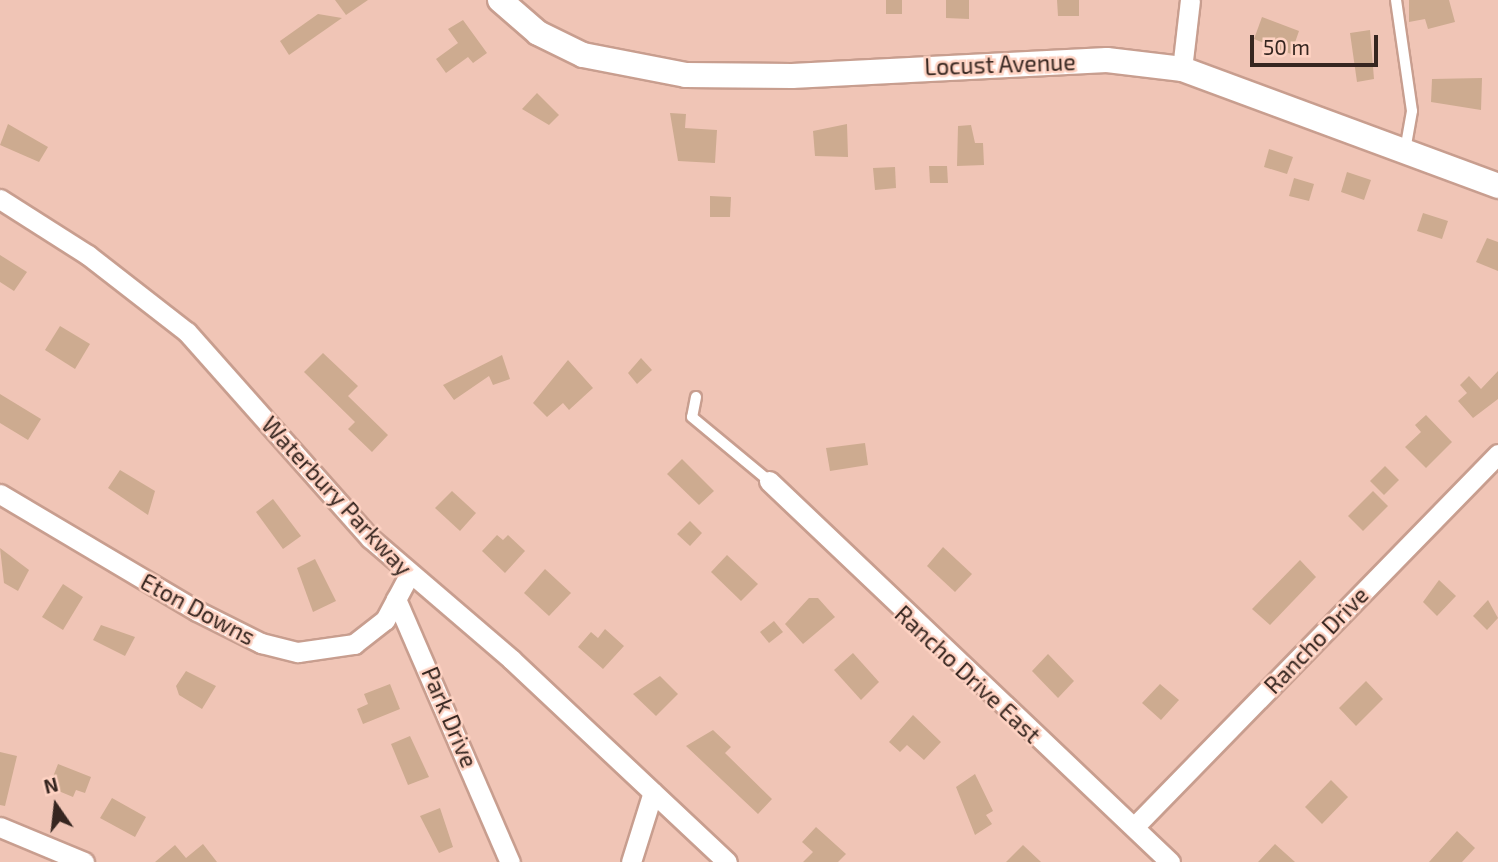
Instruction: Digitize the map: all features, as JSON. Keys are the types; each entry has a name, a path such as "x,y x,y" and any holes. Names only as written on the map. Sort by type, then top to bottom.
{"street":[{"name":"Locust Avenue","path":"500,0 538,33 583,55 686,75 792,76 1107,60 1182,69 1405,149 1498,186"},
{"path":"1182,69 1190,0"},
{"name":"Waterbury Parkway","path":"0,199 88,255 187,332 409,575 511,659 727,862"},
{"name":"Rancho Drive","path":"1134,827 1498,454"},
{"name":"Rancho Drive East","path":"769,481 913,624 1170,862"},
{"name":"Eton Downs","path":"0,494 261,643 298,652 342,648 385,620 396,599"},
{"path":"396,599 409,575"},
{"name":"Park Drive","path":"396,599 510,862"},
{"path":"631,862 653,792"},
{"path":"0,827 84,862"}],"lane":[{"path":"1396,0 1412,111 1405,149"},
{"path":"696,397 692,417 769,481"}],"building":[{"path":"335,0 368,0 346,15"},
{"path":"886,0 902,0 902,14 886,14"},
{"path":"946,0 969,0 969,19 946,18"},
{"path":"1057,0 1079,0 1079,16 1058,16"},
{"path":"1409,0 1449,0 1455,22 1428,29 1425,19 1409,22"},
{"path":"318,14 342,18 289,55 280,41"},
{"path":"1262,17 1299,31 1291,54 1254,39"},
{"path":"463,20 487,53 473,63 468,57 446,73 436,59 458,43 448,29"},
{"path":"1370,30 1374,79 1357,82 1350,33"},
{"path":"1482,78 1481,110 1431,102 1432,79"},
{"path":"537,93 559,115 549,125 522,109"},
{"path":"670,113 686,114 685,128 717,130 715,163 678,161"},
{"path":"8,124 48,147 39,162 0,145"},
{"path":"847,124 848,157 815,156 813,131"},
{"path":"971,125 975,143 983,143 984,165 957,166 958,126"},
{"path":"1269,149 1293,157 1287,174 1264,167"},
{"path":"929,166 947,166 948,183 930,183"},
{"path":"895,167 896,188 875,190 873,168"},
{"path":"1347,172 1371,180 1364,200 1341,192"},
{"path":"1294,178 1314,184 1309,201 1289,196"},
{"path":"710,196 731,197 730,217 710,217"},
{"path":"1423,213 1448,221 1442,239 1417,231"},
{"path":"1487,238 1498,242 1498,271 1476,262"},
{"path":"0,255 27,272 14,291 0,282"},
{"path":"60,326 90,344 75,369 45,350"},
{"path":"323,353 358,386 348,396 388,435 372,452 348,429 355,422 304,372"},
{"path":"502,355 510,379 493,385 489,376 454,400 443,385"},
{"path":"641,358 652,370 637,384 628,373"},
{"path":"568,360 593,388 569,410 563,403 547,417 533,403"},
{"path":"1498,371 1498,399 1473,418 1458,401 1467,393 1460,385 1469,376 1481,389"},
{"path":"0,394 41,419 28,440 0,423"},
{"path":"1426,415 1452,442 1426,468 1405,447 1421,432 1415,425"},
{"path":"865,443 868,465 830,471 826,448"},
{"path":"682,459 714,491 699,505 667,474"},
{"path":"1385,466 1399,480 1384,495 1370,481"},
{"path":"120,470 155,491 148,515 108,488"},
{"path":"452,491 476,513 460,531 435,508"},
{"path":"1373,491 1388,506 1363,531 1348,516"},
{"path":"273,499 301,536 283,549 256,512"},
{"path":"690,521 702,533 690,546 677,534"},
{"path":"497,535 503,540 508,535 525,551 505,573 482,551"},
{"path":"943,547 972,574 955,592 927,566"},
{"path":"0,548 29,570 18,591 4,583"},
{"path":"727,555 758,584 741,601 711,572"},
{"path":"315,559 336,601 313,612 297,568"},
{"path":"1300,560 1316,577 1270,625 1252,609"},
{"path":"545,569 571,593 549,616 524,593"},
{"path":"1439,580 1456,596 1437,616 1423,602"},
{"path":"63,584 83,597 63,630 42,617"},
{"path":"809,598 818,598 835,617 803,644 785,624"},
{"path":"1488,600 1498,618 1487,630 1473,616"},
{"path":"774,621 783,632 769,643 760,632"},
{"path":"101,625 135,637 125,656 93,640"},
{"path":"605,629 624,646 603,669 578,647 591,632 598,638"},
{"path":"853,653 879,682 861,700 834,670"},
{"path":"1048,654 1074,681 1058,698 1032,671"},
{"path":"186,671 216,686 202,709 179,695 176,686"},
{"path":"660,676 678,694 656,716 633,694"},
{"path":"1366,681 1383,699 1356,726 1339,708"},
{"path":"390,684 400,709 363,724 357,709 368,704 364,694"},
{"path":"1160,684 1179,700 1161,720 1142,703"},
{"path":"913,715 941,742 924,760 907,745 900,752 889,742"},
{"path":"713,730 731,747 725,753 772,799 758,814 686,746"},
{"path":"410,736 429,777 408,785 391,744"},
{"path":"0,752 17,756 5,806 0,805"},
{"path":"58,764 91,777 85,793 76,790 73,797 49,787"},
{"path":"975,774 993,811 986,815 992,824 975,835 956,787"},
{"path":"1331,780 1348,797 1322,824 1305,807"},
{"path":"112,798 146,817 135,837 100,818"},
{"path":"440,808 453,847 439,853 420,816"},
{"path":"816,827 846,854 838,862 803,862 813,852 802,842"},
{"path":"1457,831 1475,848 1462,862 1429,862"},
{"path":"203,844 217,862 155,862 175,845 186,858"},
{"path":"1275,844 1295,862 1258,862"},
{"path":"1023,845 1041,862 1006,862"}]}
